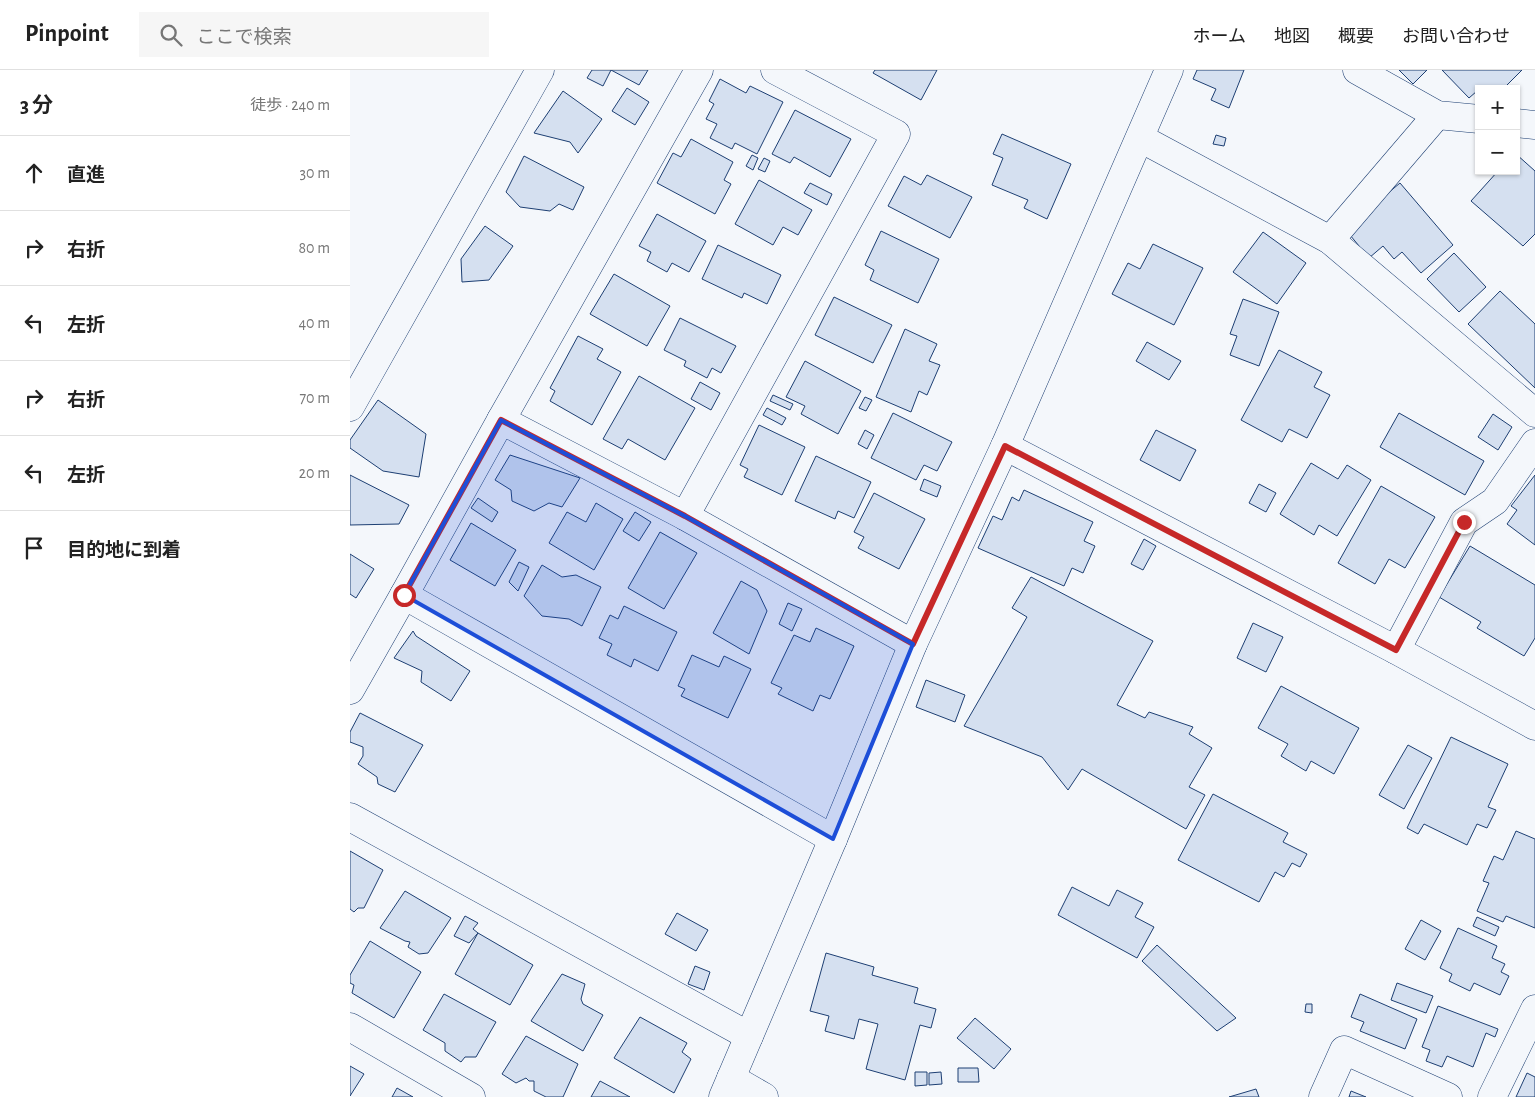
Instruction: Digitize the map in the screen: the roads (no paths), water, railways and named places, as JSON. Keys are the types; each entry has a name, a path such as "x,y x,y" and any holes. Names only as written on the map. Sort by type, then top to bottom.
{"street":[{"path":"350,407 540,70"},
{"path":"350,690 699,70"},
{"path":"685,516 896,134 775,70"},
{"path":"764,1097 727,1087 913,644 1005,446 1169,70"},
{"path":"1357,70 1437,115 1475,120"},
{"path":"1330,240 1437,115"},
{"path":"1520,123 1535,125"},
{"path":"1140,138 1330,240 1535,412"},
{"path":"501,420 685,516 913,644"},
{"path":"1396,650 1464,522 1495,501 1535,443"},
{"path":"1005,446 1396,650 1535,726"},
{"path":"404,595 833,838"},
{"path":"350,817 749,1036"},
{"path":"1492,1097 1535,1009"},
{"path":"350,1027 471,1097"},
{"path":"1323,1097 1344,1050 1448,1097"}]}
